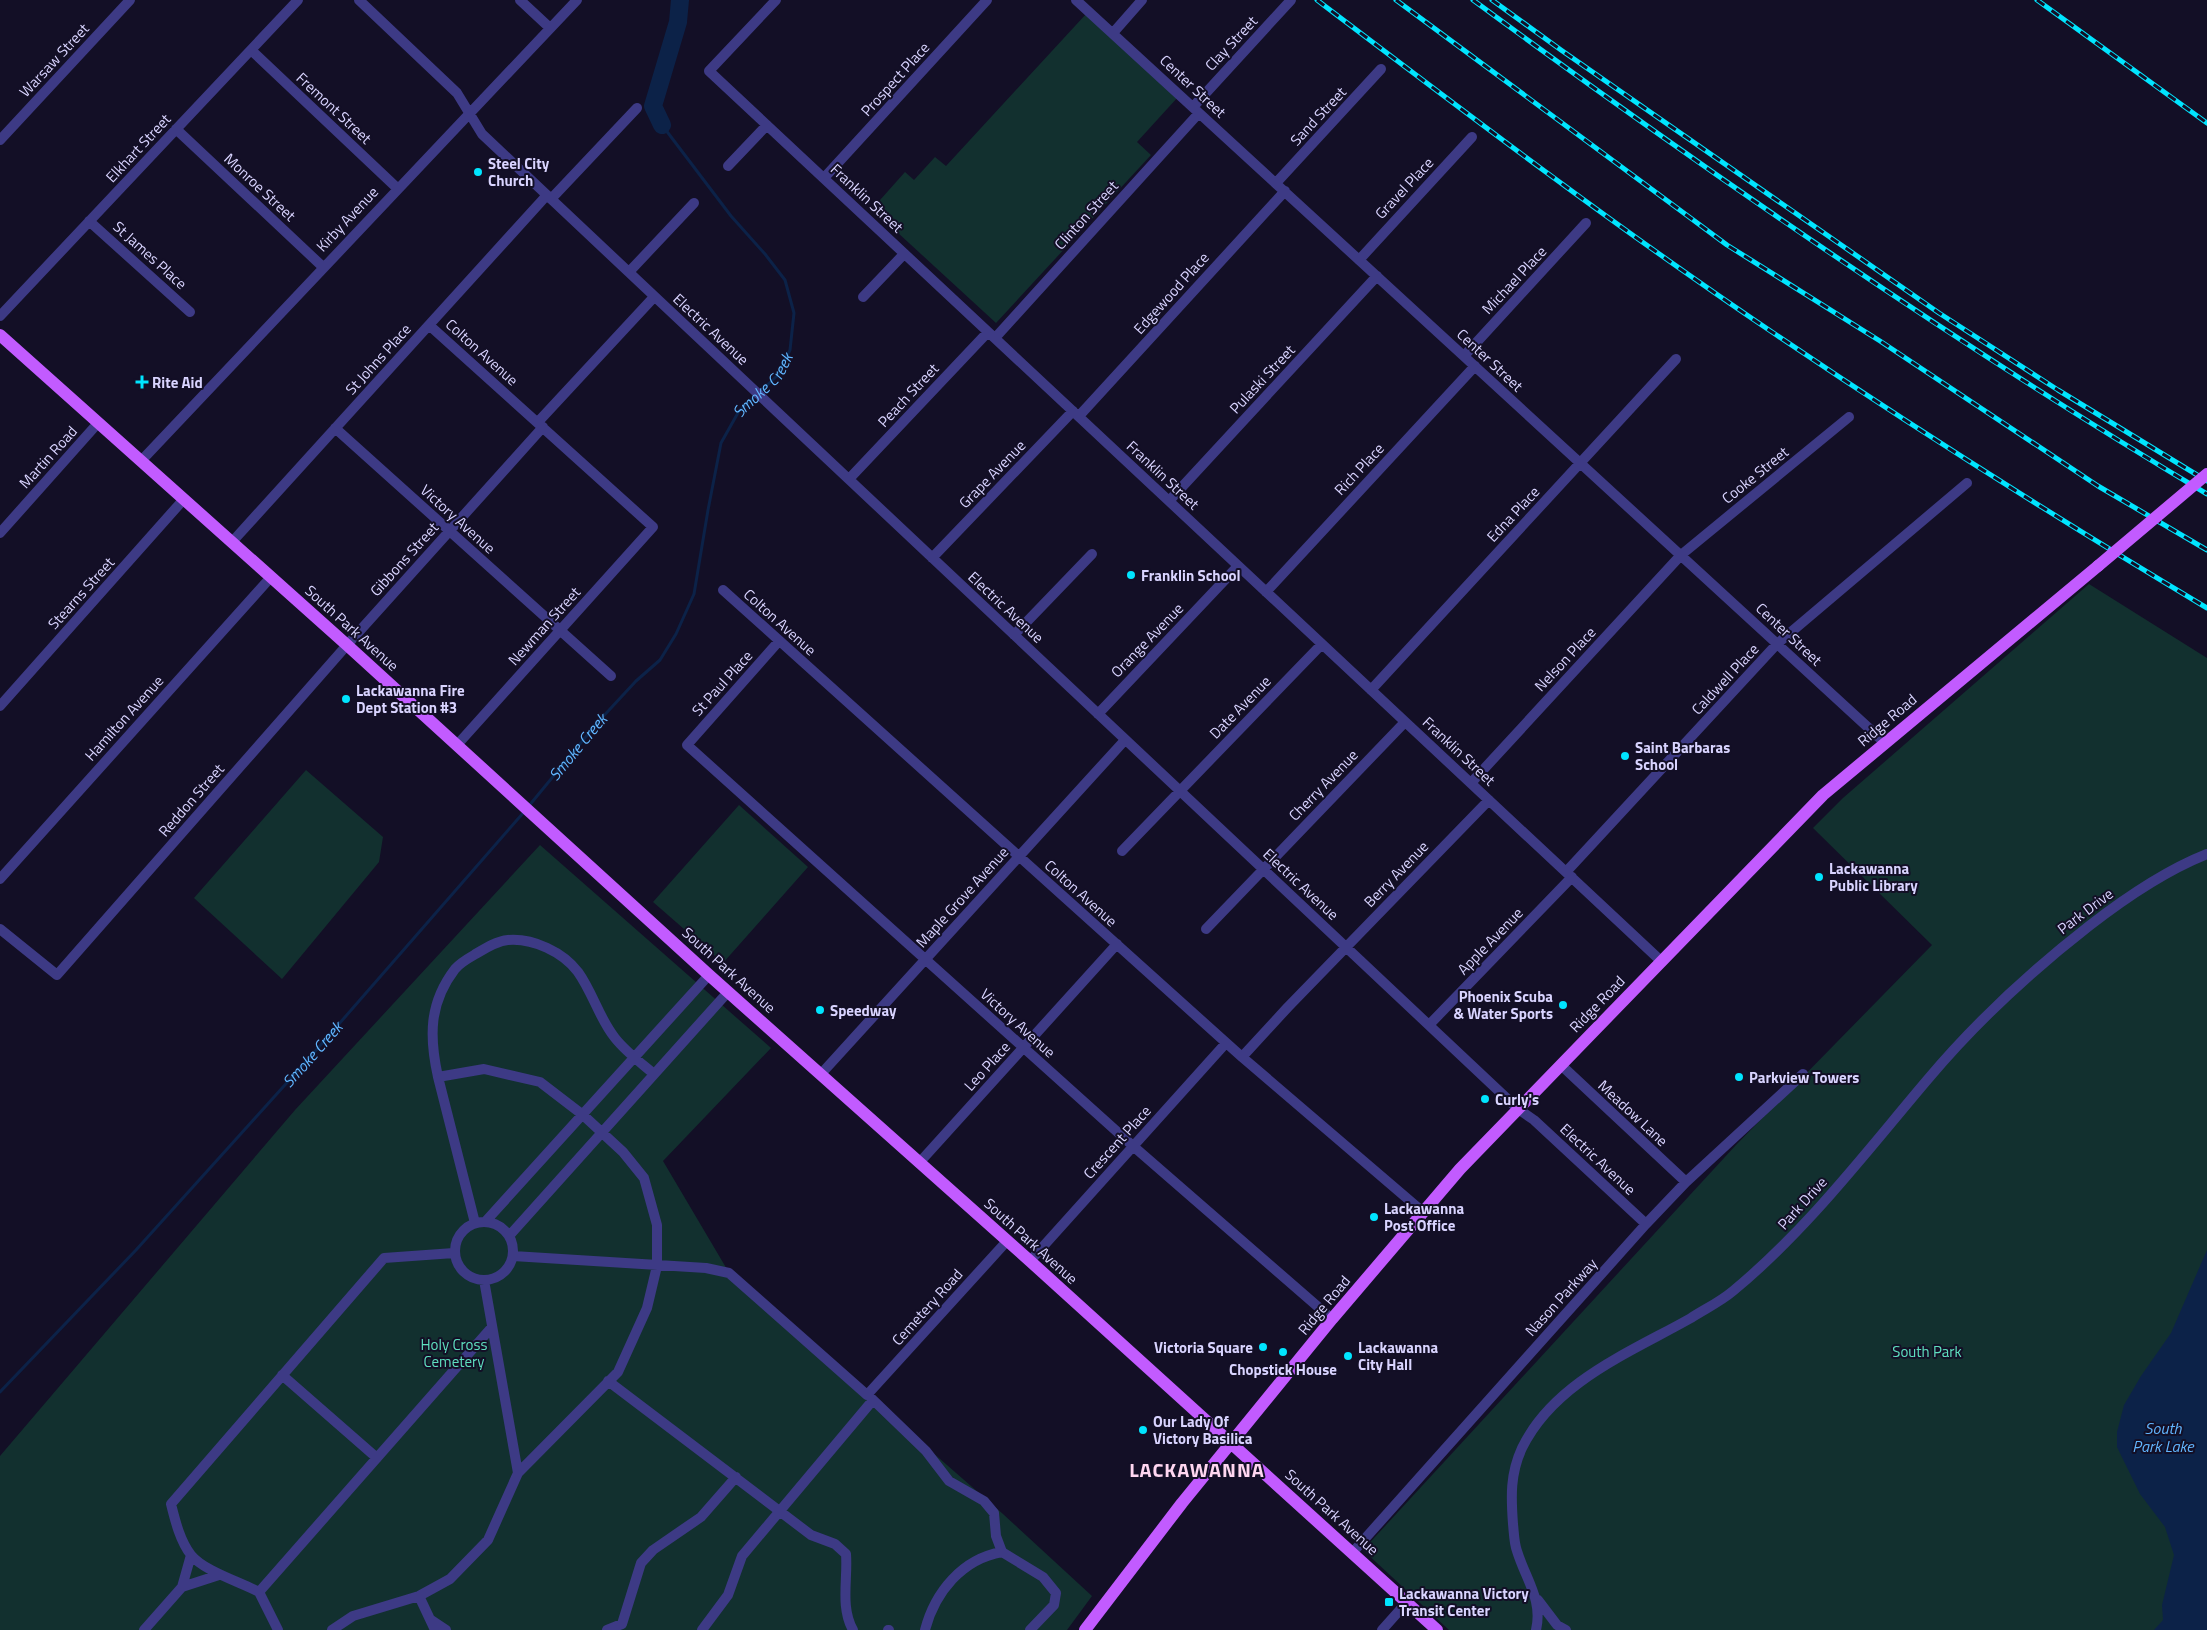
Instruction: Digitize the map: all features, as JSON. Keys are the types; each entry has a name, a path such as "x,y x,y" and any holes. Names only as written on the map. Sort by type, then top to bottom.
{"main road":[{"name":"South Park Avenue","path":"1,337 347,645 728,992 1030,1261 1437,1630"},
{"name":"Ridge Road","path":"1085,1630 1182,1503 1332,1320 1460,1169 1661,961 1823,795 2207,474"}],"street":[{"name":"Warsaw Street","path":"0,140 130,0"},
{"name":"Elkhart Street","path":"0,316 298,0"},
{"name":"Electric Avenue","path":"359,0 457,93 482,134 1518,1109 1534,1120 1646,1224"},
{"path":"520,0 550,28"},
{"name":"Kirby Avenue","path":"140,460 576,0"},
{"name":"Prospect Place","path":"824,178 987,0"},
{"name":"Center Street","path":"1076,0 1885,743"},
{"path":"1113,33 1142,0"},
{"name":"Clay Street","path":"1196,110 1291,0"},
{"name":"Franklin Street","path":"773,3 709,71 1661,961"},
{"name":"Fremont Street","path":"251,50 397,188"},
{"name":"Sand Street","path":"1276,183 1382,69"},
{"name":"St Johns Place","path":"232,542 429,325 549,197 636,108"},
{"name":"Clinton Street","path":"991,335 1196,110"},
{"path":"728,166 767,125"},
{"name":"Monroe Street","path":"176,129 323,267"},
{"name":"Gravel Place","path":"1359,260 1472,137"},
{"name":"Edgewood Place","path":"1076,414 1285,191"},
{"path":"629,272 694,203"},
{"name":"St James Place","path":"89,222 190,312"},
{"name":"Michael Place","path":"1464,356 1586,224"},
{"path":"863,297 904,254"},
{"name":"Pulaski Street","path":"1169,501 1377,276"},
{"name":"Gibbons Street","path":"347,645 654,297"},
{"name":"Colton Avenue","path":"429,325 653,527"},
{"name":"Peach Street","path":"849,479 991,335"},
{"name":"Edna Place","path":"1371,690 1676,359"},
{"name":"Rich Place","path":"1266,592 1475,366"},
{"name":"Grape Avenue","path":"932,558 1076,414"},
{"name":"Cooke Street","path":"1681,555 1849,417"},
{"name":"Martin Road","path":"0,533 98,423"},
{"name":"Victory Avenue","path":"335,428 611,676"},
{"name":"Caldwell Place","path":"1569,874 1778,644 1967,483"},
{"name":"Stearns Street","path":"0,706 184,499"},
{"name":"Newman Street","path":"457,745 653,527"},
{"path":"1014,635 1092,554"},
{"name":"Nelson Place","path":"1471,783 1681,555"},
{"name":"Orange Avenue","path":"1098,714 1238,566"},
{"name":"Hamilton Avenue","path":"0,880 271,577"},
{"name":"Colton Avenue","path":"723,590 1226,1043 1423,1212"},
{"name":"St Paul Place","path":"687,745 780,641"},
{"name":"Date Avenue","path":"1122,851 1322,644"},
{"name":"Reddon Street","path":"0,929 57,974 347,645"},
{"name":"Cherry Avenue","path":"1206,929 1262,868 1405,722"},
{"name":"Maple Grove Avenue","path":"821,1074 1125,740"},
{"name":"Victory Avenue","path":"687,745 1133,1146 1332,1320"},
{"name":"Berry Avenue","path":"1242,1057 1489,800"},
{"name":"Park Drive","path":"1566,1630 1558,1625 1538,1600 1528,1583 1515,1548 1510,1496 1515,1468 1532,1431 1545,1414 1575,1386 1609,1362 1726,1297 1754,1274 1819,1208 1963,1040 2034,970 2108,911 2184,863 2207,854"},
{"name":"Apple Avenue","path":"1429,1025 1569,874"},
{"path":"480,1222 438,1077 432,1043 433,1017 438,996 459,965 487,947 507,940 530,941 557,953 577,971 604,1024 616,1040 654,1074"},
{"name":"Leo Place","path":"920,1163 1116,944"},
{"path":"480,1222 495,1224 509,1236 513,1246 513,1256 509,1266 502,1274 493,1279 474,1279 465,1274 457,1263 454,1253 456,1241 461,1232 480,1222 582,1115 710,975"},
{"path":"509,1236 728,992"},
{"name":"Crescent Place","path":"1030,1261 1226,1043"},
{"name":"Meadow Lane","path":"1561,1065 1686,1182"},
{"path":"332,1630 353,1616 419,1596 450,1578 488,1540 518,1473 618,1372 646,1308 657,1266 657,1225 644,1178 623,1152 602,1132 540,1082 484,1069 438,1077"},
{"name":"Nason Parkway","path":"1353,1552 1646,1224 1686,1182 1803,1074"},
{"name":"Cemetery Road","path":"702,1630 728,1595 742,1556 782,1510 870,1396 1007,1241"},
{"path":"278,1630 259,1592 237,1580 219,1575 191,1555 177,1526 171,1504 384,1258 454,1253"},
{"path":"513,1256 706,1268 729,1273 870,1396 926,1452 949,1481 984,1501 994,1513 996,1536 1002,1552 1043,1577 1056,1593 1054,1605 1030,1630"},
{"path":"484,1280 518,1473"},
{"path":"259,1592 492,1327"},
{"path":"282,1375 377,1458"},
{"path":"608,1381 782,1510 811,1535 835,1544 846,1554 845,1592 848,1620 853,1630"},
{"path":"607,1630 622,1624 641,1563 653,1550 701,1517 736,1477"},
{"path":"925,1630 928,1618 943,1588 953,1577 988,1554 1002,1552"},
{"path":"144,1630 182,1587 191,1555"},
{"path":"182,1587 219,1575"},
{"path":"419,1596 435,1630"},
{"path":"1536,1630 1538,1600"},
{"path":"1382,1630 1407,1602"},
{"path":"430,1619 446,1630"}],"green space":[{"path":"1087,13 1178,97 1137,142 1151,155 996,323 872,209 905,172 914,180 935,157 946,166"},
{"name":"South Park","path":"2089,584 2207,658 2207,1630 1449,1630 1363,1550 1736,1145 1932,945 1813,828 1843,798"},
{"path":"306,770 383,837 379,862 282,979 194,898"},
{"path":"739,805 808,867 723,963 653,902"},
{"name":"Holy Cross Cemetery","path":"540,845 771,1048 663,1161 731,1276 1003,1514 1092,1596 1067,1630 0,1630 0,1456 295,1110"}],"water":[{"name":"South Park Lake","path":"2207,1250 2207,1630 2154,1630 2163,1620 2162,1605 2174,1555 2165,1527 2140,1494 2117,1447 2117,1432 2124,1405 2141,1376 2171,1333"}],"waterway":[{"name":"Smoke Creek","path":"662,125 653,106 678,22 680,0"},
{"name":"Smoke Creek","path":"528,807 598,722 636,681 660,660 676,634 694,594 721,443 739,411 777,376 790,350 794,313 785,280 731,216 662,125"},
{"name":"Smoke Creek","path":"0,1392 136,1250 311,1056 524,812"}],"railway":[{"path":"1317,0 1656,252 1825,368 2042,507 2207,608"},
{"path":"1396,0 1727,245 1880,341 2098,486 2207,550"},
{"path":"1473,0 1653,130 1834,256 2019,378 2207,494"},
{"path":"1492,0 1939,313 2058,390 2207,481"},
{"path":"2037,0 2207,123"}],"place":[{"name":"Steel City Church","path":"478,172"},
{"name":"Rite Aid","path":"142,382"},
{"name":"Franklin School","path":"1131,575"},
{"name":"Lackawanna Fire Dept Station #3","path":"346,699"},
{"name":"Saint Barbaras School","path":"1625,756"},
{"name":"Lackawanna Public Library","path":"1819,877"},
{"name":"Phoenix Scuba & Water Sports","path":"1563,1005"},
{"name":"Speedway","path":"820,1010"},
{"name":"Parkview Towers","path":"1739,1077"},
{"name":"Curly's","path":"1485,1099"},
{"name":"Lackawanna Post Office","path":"1374,1217"},
{"name":"Victoria Square","path":"1263,1347"},
{"name":"Chopstick House","path":"1283,1352"},
{"name":"Lackawanna City Hall","path":"1348,1356"},
{"name":"Our Lady Of Victory Basilica","path":"1143,1430"},
{"name":"Lackawanna Victory Transit Center","path":"1389,1602"}],"district":[{"name":"LACKAWANNA","path":"1197,1469"}]}
